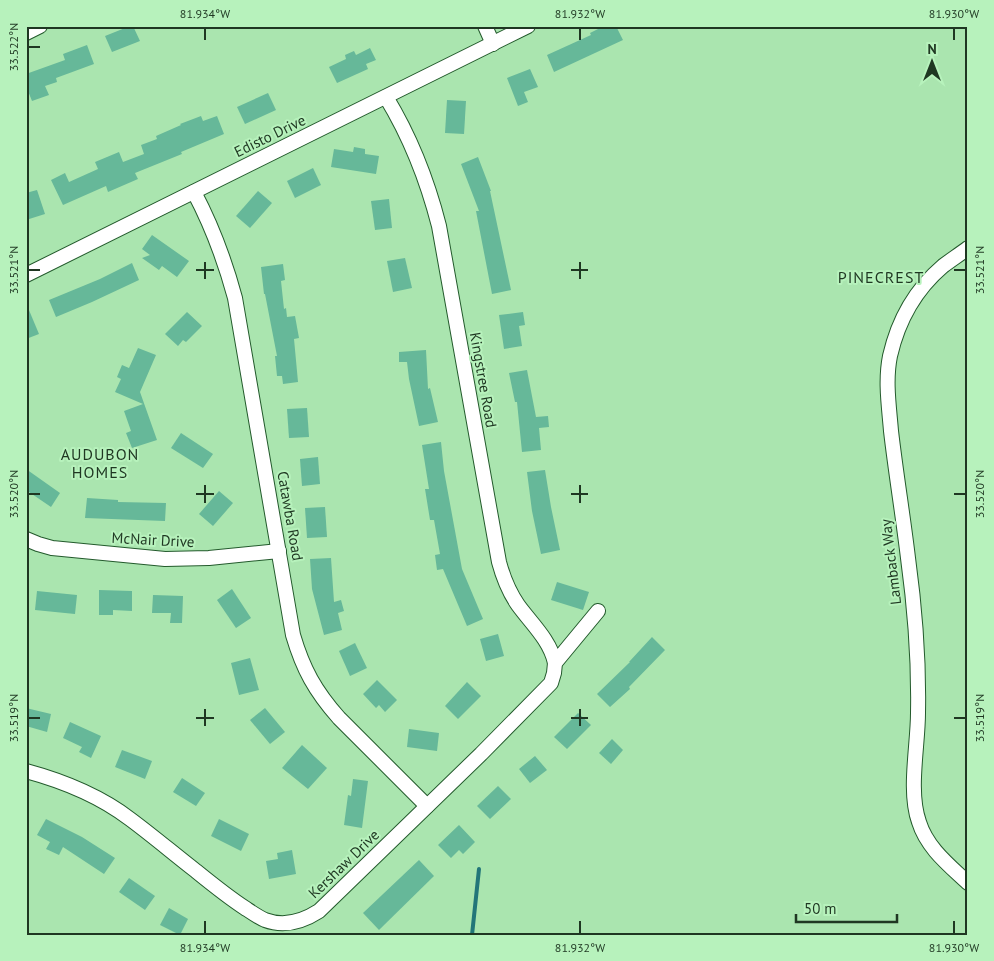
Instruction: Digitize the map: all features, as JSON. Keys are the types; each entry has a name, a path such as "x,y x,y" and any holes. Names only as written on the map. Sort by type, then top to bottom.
{"street":[{"path":"26,33 40,26"},
{"path":"485,26 493,44"},
{"name":"Edisto Drive","path":"26,275 528,26"},
{"name":"Kingstree Road","path":"386,97 400,119 412,145 423,172 439,226 499,562 509,590 549,644 555,663"},
{"name":"Catawba Road","path":"194,192 218,243 235,298 293,635 299,654 315,688 326,703 427,806"},
{"name":"Lamback Way","path":"968,248 930,279 909,307 894,340 888,375 888,392 896,472 909,560 916,642 918,714 915,808 918,822 931,846 968,883"},
{"name":"McNair Drive","path":"26,539 52,548 165,559 210,558 279,551"},
{"name":"Kershaw Drive","path":"26,771 63,782 129,818 226,895 259,918 276,923 299,921 319,911 488,748 551,683 555,663 598,612"}],"building":[{"path":"133,26 140,41 112,52 105,36"},
{"path":"604,26 616,26 623,40 554,72 547,55 591,35 590,33"},
{"path":"87,45 94,64 56,78 57,82 45,86 49,95 32,101 26,86 26,74 65,60 63,54"},
{"path":"370,48 376,60 366,64 368,69 337,83 329,67 346,59 345,55 354,51 356,55"},
{"path":"530,69 538,87 524,92 528,102 518,106 507,78"},
{"path":"268,93 276,110 245,124 237,107"},
{"path":"447,100 466,101 464,134 445,133"},
{"path":"201,116 203,121 217,116 224,134 135,173 138,179 108,192 106,186 63,205 51,180 65,173 69,182 98,169 95,162 119,152 123,162 144,154 141,145 157,139 156,136 180,124"},
{"path":"354,147 365,149 365,154 379,156 376,174 331,167 334,149 353,152"},
{"path":"478,157 491,191 511,290 492,294 476,211 479,211 461,164"},
{"path":"313,168 321,185 295,198 287,181"},
{"path":"37,190 45,214 26,220 26,193"},
{"path":"258,191 272,203 250,228 236,216"},
{"path":"389,199 392,228 375,230 371,201"},
{"path":"152,235 189,261 177,277 162,266 159,270 142,258 150,255 142,249"},
{"path":"405,258 412,288 393,292 387,261"},
{"path":"132,263 139,280 56,317 49,300 100,279"},
{"path":"283,264 285,280 281,281 284,309 286,308 287,317 295,316 299,338 294,339 298,382 283,384 282,376 277,376 275,356 277,356 264,294 261,267"},
{"path":"26,303 39,334 26,339"},
{"path":"187,312 202,326 186,342 183,340 178,346 165,334"},
{"path":"523,312 525,325 519,326 522,346 504,349 499,315"},
{"path":"138,348 156,355 140,392 157,440 132,448 126,433 131,431 124,411 143,404 115,392 121,379 117,377 122,365 129,368"},
{"path":"426,350 428,389 430,388 438,422 419,426 407,362 399,362 399,352"},
{"path":"527,370 536,417 548,416 549,427 539,428 541,450 522,452 517,402 515,402 509,373"},
{"path":"307,408 309,437 289,438 287,409"},
{"path":"181,433 213,454 203,468 171,448"},
{"path":"441,442 444,471 462,569 483,619 467,626 443,569 437,570 435,555 440,554 434,520 430,520 425,489 429,489 422,445"},
{"path":"318,457 320,484 302,486 300,459"},
{"path":"26,469 60,493 51,507 26,490"},
{"path":"545,470 560,550 541,554 532,511 527,472"},
{"path":"219,491 233,503 213,526 199,514"},
{"path":"87,498 118,500 118,502 166,503 165,521 85,518"},
{"path":"325,507 327,537 307,538 305,508"},
{"path":"331,558 334,602 341,600 344,611 338,613 342,630 324,635 312,589 310,559"},
{"path":"557,582 589,592 583,610 551,600"},
{"path":"232,589 251,618 236,628 217,600"},
{"path":"99,590 132,591 132,611 113,610 113,615 99,615"},
{"path":"37,591 77,595 75,614 35,610"},
{"path":"153,595 183,596 182,623 170,623 171,613 152,613"},
{"path":"498,634 504,656 486,661 480,639"},
{"path":"652,637 665,650 629,687 630,689 610,707 597,694 630,662"},
{"path":"355,643 367,668 350,676 339,651"},
{"path":"250,658 259,690 239,695 231,663"},
{"path":"377,680 397,700 385,712 379,705 376,708 363,694"},
{"path":"467,682 481,696 458,719 445,706"},
{"path":"26,708 51,714 47,732 26,726"},
{"path":"265,708 285,732 270,744 250,720"},
{"path":"578,713 591,725 567,749 554,737"},
{"path":"70,722 101,736 91,758 79,752 82,747 63,738"},
{"path":"409,729 439,733 437,751 407,747"},
{"path":"612,739 623,750 611,764 599,753"},
{"path":"302,745 327,768 308,789 282,768"},
{"path":"122,750 152,761 145,779 115,767"},
{"path":"535,756 547,770 530,783 519,769"},
{"path":"182,778 205,793 196,806 173,792"},
{"path":"353,779 368,781 362,828 344,825 348,795 351,796"},
{"path":"498,786 511,799 490,819 477,806"},
{"path":"46,819 82,837 115,858 104,874 63,847 59,855 46,849 50,842 37,835"},
{"path":"219,819 249,834 241,851 211,836"},
{"path":"459,825 475,842 463,854 459,850 451,858 438,845"},
{"path":"292,850 296,874 269,879 266,861 278,859 277,853"},
{"path":"419,860 434,876 379,930 363,913"},
{"path":"129,878 155,896 145,910 119,892"},
{"path":"169,908 188,919 180,935 160,925"}],"waterway":[{"path":"472,935 479,869"}],"district":[{"name":"PINECREST","path":"881,277"},
{"name":"AUDUBON HOMES","path":"100,463"}]}
